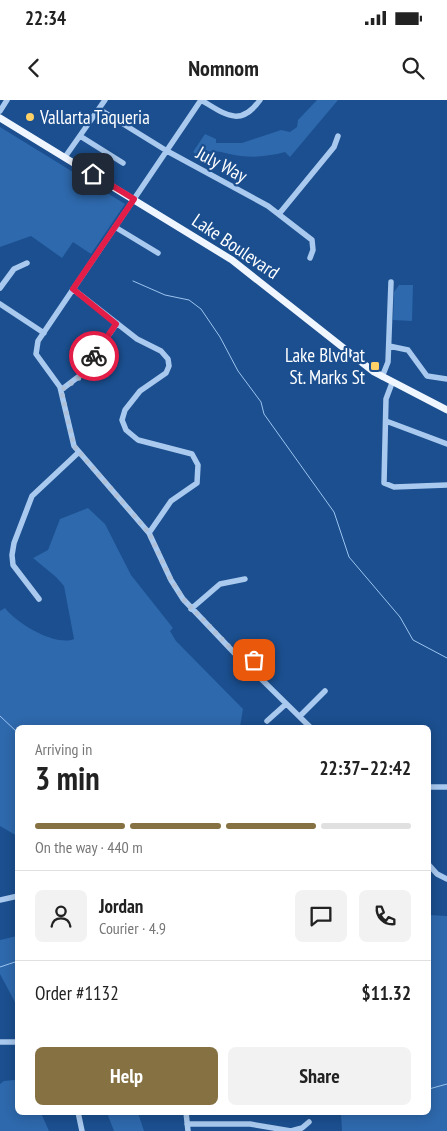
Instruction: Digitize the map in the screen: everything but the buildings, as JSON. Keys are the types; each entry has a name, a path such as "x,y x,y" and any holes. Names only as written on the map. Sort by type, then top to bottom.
{"main road":[{"name":"Lake Boulevard","path":"0,118 134,199 245,270 353,357 382,377 447,410"}],"street":[{"path":"0,111 8,100"},
{"path":"65,157 105,100"},
{"path":"242,660 190,609 176,589 149,533 109,484 78,452 71,439 61,390 51,372 36,354 36,344 201,100 226,115 237,116 250,112 260,100"},
{"name":"July Way","path":"98,109 167,151 279,214 312,240 313,250 310,258"},
{"path":"80,136 123,163"},
{"path":"279,214 334,147 338,136"},
{"path":"115,227 158,253"},
{"path":"0,288 14,269 27,263"},
{"path":"382,377 388,362 391,282"},
{"path":"73,289 136,339 161,351 169,365 162,376 140,392 128,405 123,416 125,428 131,436 138,440 192,454 198,465 199,477 195,485 171,501 149,533"},
{"path":"0,304 44,333"},
{"path":"61,390 82,374 116,324"},
{"path":"389,346 406,348 410,351 427,376 447,379"},
{"path":"392,383 386,399 383,479 385,485 394,488 447,485"},
{"path":"386,421 447,444"},
{"path":"39,599 13,566 14,543 32,496 78,452"},
{"path":"190,609 216,586 229,581 244,579"},
{"path":"246,657 254,660 258,667 255,673 247,676 242,673 239,668 242,660 246,657"},
{"path":"255,673 308,725"},
{"path":"300,716 325,691"},
{"path":"267,721 286,704"},
{"path":"431,787 447,787"},
{"path":"431,867 437,874 447,879"},
{"path":"0,900 15,897"},
{"path":"0,1042 15,1042"},
{"path":"79,1115 82,1131"},
{"path":"186,1115 188,1128 250,1124 291,1131 302,1128 309,1122"}],"shaded area":[{"path":"317,100 338,100 290,157 285,152 252,157 215,151 197,155 193,152 205,134 216,139 216,143 242,143 281,130 290,132 297,127 298,120"},
{"path":"0,127 125,204 91,254 73,242 62,258 31,236 0,247"},
{"path":"399,285 413,285 412,321 393,320 394,292"},
{"path":"88,508 105,524 131,575 173,628 170,631 176,641 243,709 240,725 15,725 15,835 0,826 0,611 5,608 27,627 47,637 66,641 74,639 64,586 33,558 48,550 60,519"},
{"path":"431,915 447,916 447,1131 342,1131 341,1115 431,1115"},
{"path":"15,937 15,1002 0,974 0,940"},
{"path":"4,1081 15,1081 15,1115 42,1115 49,1131 0,1131 0,1084"},
{"path":"108,1115 139,1115 144,1131 114,1131"}],"waterway":[{"path":"133,281 165,295 189,300 201,309 220,337 238,371 261,402 264,414 334,512 349,557 400,617 413,640 447,658"},
{"path":"0,716 15,730"},
{"path":"0,967 15,962"},
{"path":"431,1088 447,1084"}],"way so far":[{"path":"94,356 79,378 61,390 72,443 149,533 155,542 171,580 190,609 242,660 250,657 254,660"}],"place":[{"name":"Vallarta Taqueria","path":"30,117"},
{"name":"Lake Blvd at St. Marks St","path":"375,366"}],"route":[{"path":"93,174 134,199 73,289 116,324 94,356"}]}
